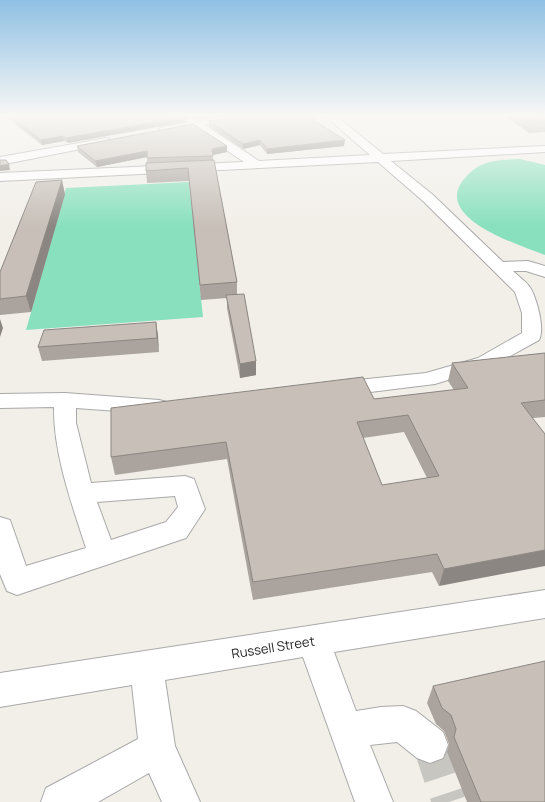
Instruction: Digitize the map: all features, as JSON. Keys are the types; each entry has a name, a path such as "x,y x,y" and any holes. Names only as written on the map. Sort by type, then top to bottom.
{"street":[{"path":"0,161 46,152"},
{"path":"239,152 258,165"},
{"path":"319,391 428,379 485,362 532,336 538,314 523,290 428,198 374,152"},
{"path":"0,177 495,152"},
{"path":"498,267 528,266 545,272"},
{"path":"0,401 65,400 130,406 180,407"},
{"path":"65,400 65,423 81,493 102,554"},
{"path":"0,528 16,582 176,530 192,508 185,486 81,493"},
{"name":"Russell Street","path":"0,690 545,604"},
{"path":"313,640 374,802"},
{"path":"146,667 157,748 181,802"},
{"path":"346,731 381,725 403,724 430,745"},
{"path":"60,802 157,748"}],"green space":[{"path":"520,159 545,165 545,255 499,237 468,217 459,205 457,192 465,178 477,167 497,160"},
{"path":"189,182 203,317 26,330 66,188"}],"building":[{"path":"85,152 140,152 95,161"},
{"path":"147,152 212,152 213,156 147,158"},
{"path":"0,160 6,160 9,164 0,166"},
{"path":"214,160 237,282 200,285 188,168 146,171 146,163"},
{"path":"62,180 26,296 0,299 0,272 36,182"},
{"path":"244,294 256,361 240,364 226,295"},
{"path":"156,322 157,338 38,347 44,330"},
{"path":"545,353 545,400 521,403 545,434 545,550 444,569 437,554 253,582 226,442 111,457 111,408 363,377 374,399 468,388 452,363","holes":["408,415 439,476 382,485 357,422"]},
{"path":"545,661 545,802 481,802 454,737 456,729 451,715 442,708 433,686"}],"tunnel":[{"path":"430,745 449,802"}]}
